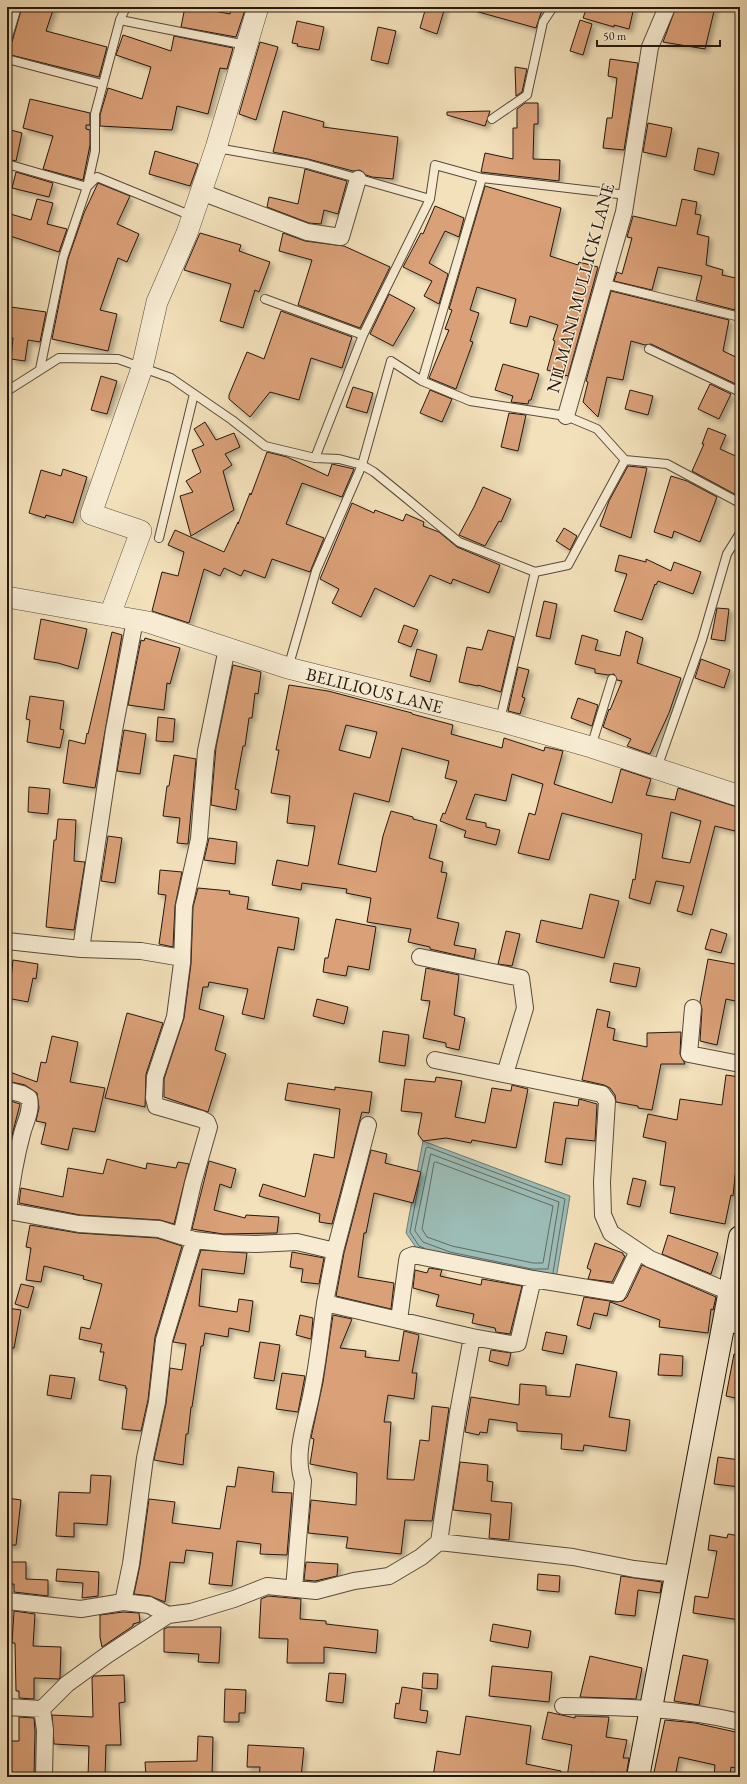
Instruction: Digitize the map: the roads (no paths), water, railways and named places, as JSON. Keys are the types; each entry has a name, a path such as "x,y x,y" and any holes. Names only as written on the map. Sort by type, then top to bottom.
{"main road":[{"path":"638,1777 676,1574 732,1325 730,1292 740,1237"}],"street":[{"path":"110,615 141,530 91,514 142,368 157,302 188,232 216,148 258,7"},
{"name":"NILMANI MULLICK LANE","path":"566,416 578,369 605,284 624,212 650,47 667,7"},
{"path":"201,192 307,232 341,237 358,179"},
{"name":"BELILIOUS LANE","path":"7,597 148,622 288,668 500,721 591,747 740,796"},
{"path":"81,949 114,730 135,620"},
{"path":"123,1602 131,1564 145,1458 157,1402 164,1340 188,1238 193,1182 209,1127 207,1122 201,1119 159,1108 156,1106 154,1098 155,1077 175,1017 182,958 184,906 199,839 206,751 227,648"},
{"path":"7,944 141,951 182,958"},
{"path":"420,957 521,978 525,1008 505,1074"},
{"path":"693,1008 689,1054 740,1064"},
{"path":"435,1060 602,1094 607,1101 602,1182 603,1215 611,1232 650,1259 730,1292"},
{"path":"7,1090 22,1094 29,1098 31,1107 22,1134 12,1178 8,1211 79,1224 159,1229 188,1238 242,1243 297,1242 335,1251"},
{"path":"294,1589 303,1482 299,1471 299,1456 312,1390 325,1303 335,1251 368,1126"},
{"path":"399,1320 407,1261 408,1257 413,1255 533,1279 618,1293 638,1251"},
{"path":"325,1303 431,1326 472,1337 511,1344 518,1343 533,1279"},
{"path":"7,1707 42,1709 68,1684 107,1655 168,1615 191,1612 234,1599 267,1586 316,1591 354,1581 389,1576 421,1557 439,1542 458,1413 472,1337"},
{"path":"439,1542 573,1557 634,1569 676,1574"},
{"path":"7,1601 80,1609 123,1602 149,1605 168,1615"},
{"path":"563,1706 650,1709 740,1722"},
{"path":"42,1709 45,1730 44,1777"}],"lane":[{"path":"7,40 17,7"},
{"path":"40,369 63,258 87,187 95,151 95,114 102,84 120,20 126,7"},
{"path":"492,119 527,95 543,22 553,7"},
{"path":"120,20 245,46 249,37"},
{"path":"7,59 102,84"},
{"path":"216,148 307,164 430,199"},
{"path":"7,164 87,187"},
{"path":"315,458 363,335 430,199 435,165 482,178 627,194"},
{"path":"87,187 96,177 193,216"},
{"path":"422,381 482,178"},
{"path":"605,284 740,317"},
{"path":"265,299 363,335"},
{"path":"649,349 740,392"},
{"path":"7,391 59,358 118,359 171,378 232,420 264,446 315,458 339,459 362,465 396,489 459,542 535,572 568,565 625,460"},
{"path":"288,668 316,571 362,465 391,361 422,381 470,401 566,416 597,429 625,460 667,464 740,503"},
{"path":"159,538 194,394"},
{"path":"657,768 702,640 728,554 740,533"},
{"path":"500,721 535,572"},
{"path":"591,747 612,679"}],"water":[{"path":"423,1141 570,1196 556,1279 417,1249 406,1233"}]}
